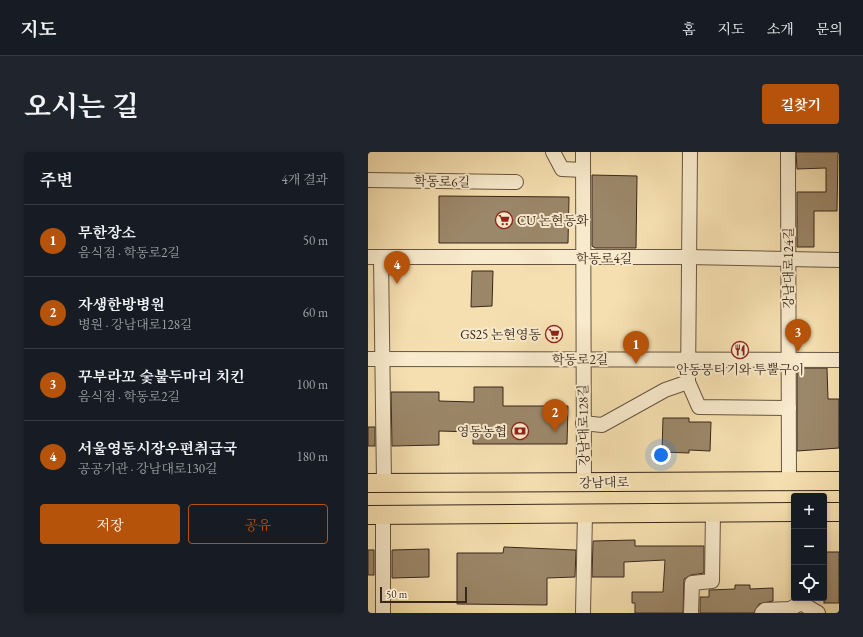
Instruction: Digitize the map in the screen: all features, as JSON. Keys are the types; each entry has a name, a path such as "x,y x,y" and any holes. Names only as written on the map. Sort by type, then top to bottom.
{"main road":[{"name":"강남대로","path":"376,483 839,481"},
{"path":"375,514 791,512"},
{"path":"827,512 839,512"}],"street":[{"path":"553,152 562,169 583,170"},
{"name":"강남대로128길","path":"583,152 584,258 582,359 584,482"},
{"path":"690,152 688,257 690,359 688,382 699,407 789,408"},
{"name":"강남대로124길","path":"788,152 789,481"},
{"name":"학동로6길","path":"368,180 516,182"},
{"name":"학동로4길","path":"375,258 688,257 839,260"},
{"path":"375,258 376,483"},
{"name":"학동로2길","path":"375,360 839,360"},
{"path":"583,423 602,425 665,390 688,382"},
{"path":"691,613 692,582 712,581 713,512"},
{"path":"583,613 585,513"},
{"path":"375,514 383,613"},
{"path":"762,613 765,610 795,606 818,613"}],"building":[{"path":"796,152 838,152 837,211 814,211 814,247 797,247 797,192 826,192 826,168 797,169"},
{"path":"592,175 637,176 636,248 595,248 592,246"},
{"path":"439,196 569,197 568,243 439,243"},
{"path":"472,271 493,271 492,306 471,307"},
{"path":"797,368 827,368 828,399 839,399 839,448 797,451"},
{"path":"474,387 503,387 503,406 568,406 567,444 473,444 473,432 439,431 439,445 392,446 391,392 439,392 439,401 474,402"},
{"path":"663,418 689,418 689,422 711,422 710,451 689,450 689,453 662,452"},
{"path":"368,427 375,427 375,446 368,446"},
{"path":"635,540 635,546 704,546 704,573 691,575 684,579 683,613 635,613 635,603 632,603 632,592 663,592 665,560 624,562 624,577 592,577 593,541"},
{"path":"504,547 576,550 575,577 547,578 547,605 457,604 457,553 503,553"},
{"path":"429,549 429,577 392,578 392,550"},
{"path":"368,550 374,550 374,575 368,575"},
{"path":"827,552 839,552 839,603 824,603 824,601 827,601"},
{"path":"735,585 750,585 750,589 773,588 773,601 759,604 754,613 700,613 700,597 709,597 709,590 735,589"}],"place":[{"name":"CU 논현동화","path":"504,220"},
{"name":"서울영동시장우편취급국","path":"397,284"},
{"name":"GS25 논현영동","path":"554,334"},
{"name":"안동뭉티기와 투뿔구이","path":"740,350"},
{"name":"꾸부라꼬 숯불두마리 치킨","path":"798,352"},
{"name":"무한장소","path":"636,364"},
{"name":"영동농협","path":"520,431"},
{"name":"자생한방병원","path":"555,432"}]}
